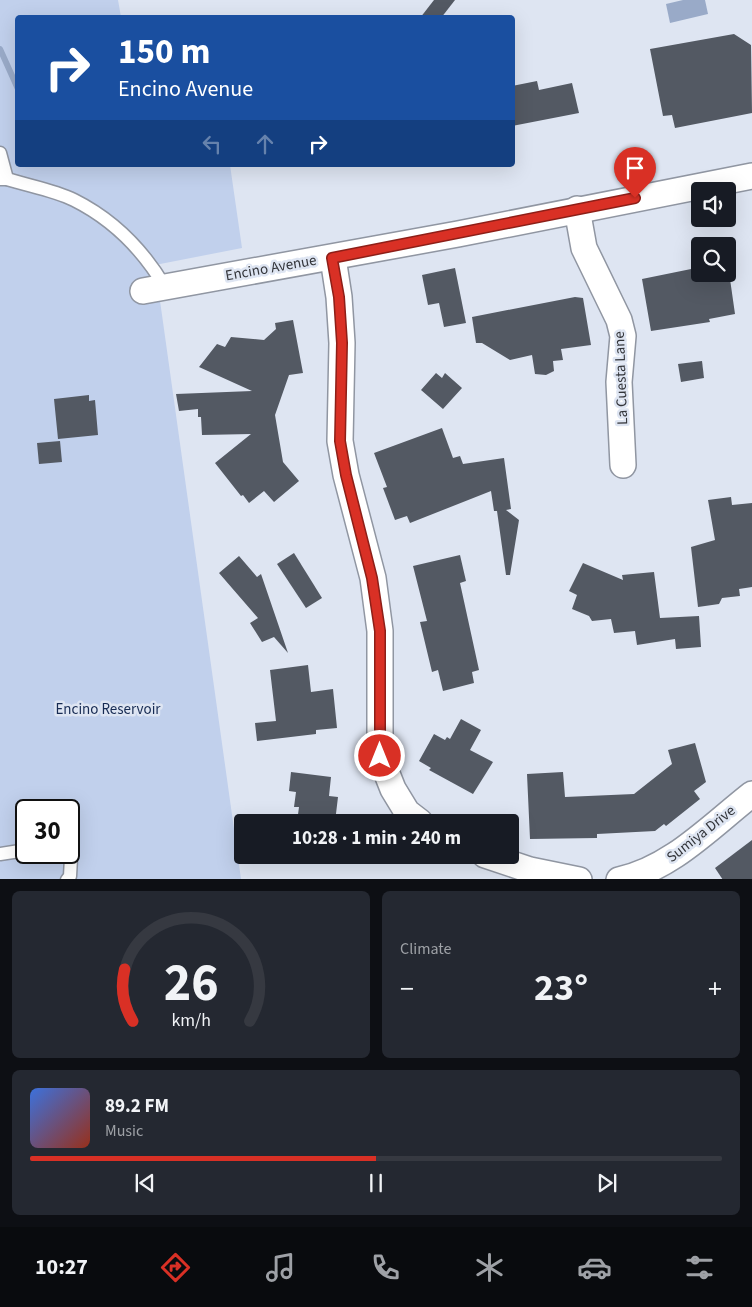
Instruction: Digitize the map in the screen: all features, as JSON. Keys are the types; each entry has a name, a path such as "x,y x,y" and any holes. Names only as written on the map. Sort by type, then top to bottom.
{"street":[{"name":"Encino Avenue","path":"154,289 332,258 752,176"},
{"name":"La Cuesta Lane","path":"577,209 584,248 619,320 623,336 619,382 623,464"},
{"path":"332,258 339,297 342,343 340,441 346,475 372,578 380,631 380,756 393,789 410,814"},
{"name":"Sumiya Drive","path":"623,879 646,873 664,864 752,794"},
{"path":"504,864 528,875 569,879"}],"lane":[{"path":"0,153 4,179 72,199 104,217 144,255 154,289"},
{"path":"0,854 15,852"},
{"path":"68,879 70,876 71,864"}],"green space":[{"name":"Encino Reservoir","path":"0,0 118,0 121,15 15,15 15,167 230,167 242,248 155,265 234,829 234,864 239,864 241,879 0,879"}],"shaded area":[{"path":"683,0 705,0 708,14 670,23 666,4"}],"building":[{"path":"434,0 455,0 443,15 422,15"},
{"path":"734,34 751,45 752,113 675,128 672,115 663,116 650,49"},
{"path":"537,81 539,90 572,83 579,113 515,125 515,85"},
{"path":"455,268 466,323 444,327 439,303 428,305 422,275"},
{"path":"691,269 691,282 730,282 735,314 709,319 710,322 651,331 642,279"},
{"path":"575,297 583,298 591,345 561,349 563,360 553,361 554,371 546,375 535,374 532,355 510,360 482,343 476,343 472,317"},
{"path":"293,320 303,373 289,375 275,415 283,462 299,481 274,502 264,491 249,503 243,495 241,496 215,463 251,434 202,435 201,417 198,417 198,409 179,411 176,394 252,391 199,367 217,344 225,347 231,337 264,340 276,329 275,323"},
{"path":"702,361 704,378 681,382 678,364"},
{"path":"436,373 442,378 445,373 462,388 443,409 421,390"},
{"path":"89,395 89,401 95,400 98,435 58,439 54,399"},
{"path":"442,428 453,458 460,456 463,464 504,458 511,509 506,510 519,520 510,575 506,575 497,511 494,511 491,491 410,523 407,516 395,520 383,488 387,487 374,453"},
{"path":"60,441 62,462 39,464 37,443"},
{"path":"731,497 732,505 752,503 752,587 739,589 740,596 722,598 719,604 698,607 691,547 715,540 708,500"},
{"path":"294,553 322,598 306,608 277,564"},
{"path":"460,555 466,581 460,583 479,670 472,672 474,683 443,691 438,670 432,672 420,622 427,621 413,566"},
{"path":"239,556 257,577 261,574 288,653 274,637 262,642 250,623 258,618 219,573"},
{"path":"583,563 623,580 622,575 654,572 660,618 699,616 701,647 676,649 675,639 637,645 635,631 614,633 611,619 592,621 589,616 572,609 577,595 569,591"},
{"path":"308,665 311,692 333,689 337,728 316,730 316,734 257,741 255,723 276,721 270,670"},
{"path":"461,719 481,730 470,750 493,762 473,794 429,770 431,768 419,761 434,734 445,740 447,737 450,739"},
{"path":"695,743 706,782 694,791 700,799 666,826 664,824 655,831 597,834 597,838 530,839 527,774 563,772 565,797 634,794 672,764 668,750"},
{"path":"291,772 331,777 329,796 338,797 336,814 298,814 299,807 294,807 296,792 289,791"},
{"path":"752,840 752,879 722,879 715,868"}],"waterway":[{"path":"0,49 15,82"}],"route":[{"path":"380,756 380,631 372,578 346,475 340,441 342,343 339,297 332,258 635,198"}]}
